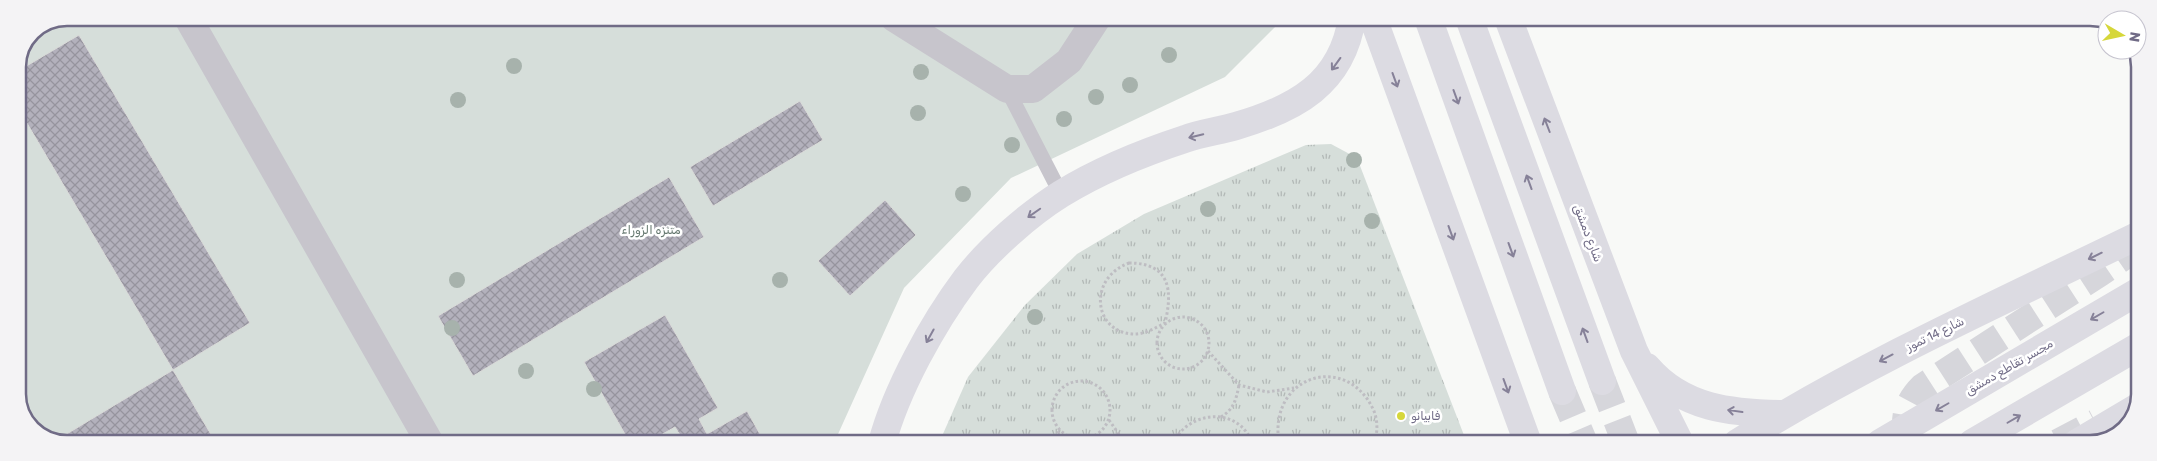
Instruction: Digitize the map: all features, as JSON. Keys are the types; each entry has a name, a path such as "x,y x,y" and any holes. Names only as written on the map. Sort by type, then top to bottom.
{"main road":[{"path":"885,435 908,376 935,327 966,278 1027,218 1061,194 1105,170 1146,152 1279,112 1305,96 1326,78 1341,57 1350,34 1351,26"},
{"path":"1376,26 1525,435"},
{"path":"1431,26 1562,391"},
{"path":"1472,26 1602,381"},
{"name":"شارع دمشق","path":"1511,26 1634,351 1676,435"},
{"name":"شارع 14 تموز","path":"1750,435 1783,414 1909,346 2131,239"},
{"name":"مجسر تقاطع دمشق","path":"1894,435 2131,296"},
{"path":"1634,351 1655,376 1683,396 1714,409 1748,413 1783,414"},
{"path":"1987,435 2131,351"},
{"path":"1515,411 1516,435"},
{"path":"2092,435 2124,415"}],"street":[{"path":"193,26 425,435"},
{"path":"907,26 1007,89 1033,89 1069,61 1092,26"}],"lane":[{"path":"1007,89 1061,194"}],"path":[{"path":"1165,323 1149,332 1133,334 1121,331 1109,323 1103,313 1100,300 1101,287 1108,276 1118,268 1129,263 1150,266 1162,276 1169,286 1170,298 1165,323 1160,330 1156,350 1163,361 1170,367 1179,370 1198,366 1208,351 1208,335 1204,327 1194,319 1176,318 1165,323"},
{"path":"1208,351 1239,385 1267,392 1295,388"},
{"path":"1278,435 1278,414 1285,398 1295,388 1310,379 1323,376 1346,380 1368,397 1375,412 1377,422 1375,435"},
{"path":"1068,435 1060,431 1054,423 1051,407 1057,392 1072,382 1083,381 1093,383 1100,388 1106,396 1110,409 1108,420 1097,435"},
{"path":"1221,417 1231,411 1236,401 1239,385"},
{"path":"1177,435 1190,422 1206,416 1231,420 1244,429 1247,435"},
{"path":"1108,420 1119,435"},
{"path":"1055,435 1060,431"}],"green space":[{"name":"متنزه الزوراء","path":"67,26 1276,26 1225,77 1011,178 904,288 838,435 67,435 51,432 33,417 26,397 26,67 29,51 44,33 51,29"},
{"path":"1331,144 1357,158 1464,435 943,435 968,377 1025,305 1077,254 1144,214 1306,145"}],"building":[{"path":"79,35 250,323 173,370 26,122 26,66"},
{"path":"800,101 823,140 713,206 690,167"},
{"path":"669,177 704,237 473,376 438,316"},
{"path":"885,200 916,235 850,296 818,261"},
{"path":"665,315 718,408 699,419 707,434 747,411 760,435 680,435 675,427 661,435 625,435 584,362"},
{"path":"173,370 211,435 67,435 65,435"}],"tunnel":[{"path":"1908,435 1906,420 1909,406 1923,387 2131,251"},
{"path":"1602,381 1623,435"},
{"path":"1562,391 1581,435"},
{"path":"2073,435 2096,423"}],"place":[{"name":"فابيانو","path":"1401,416"}]}
